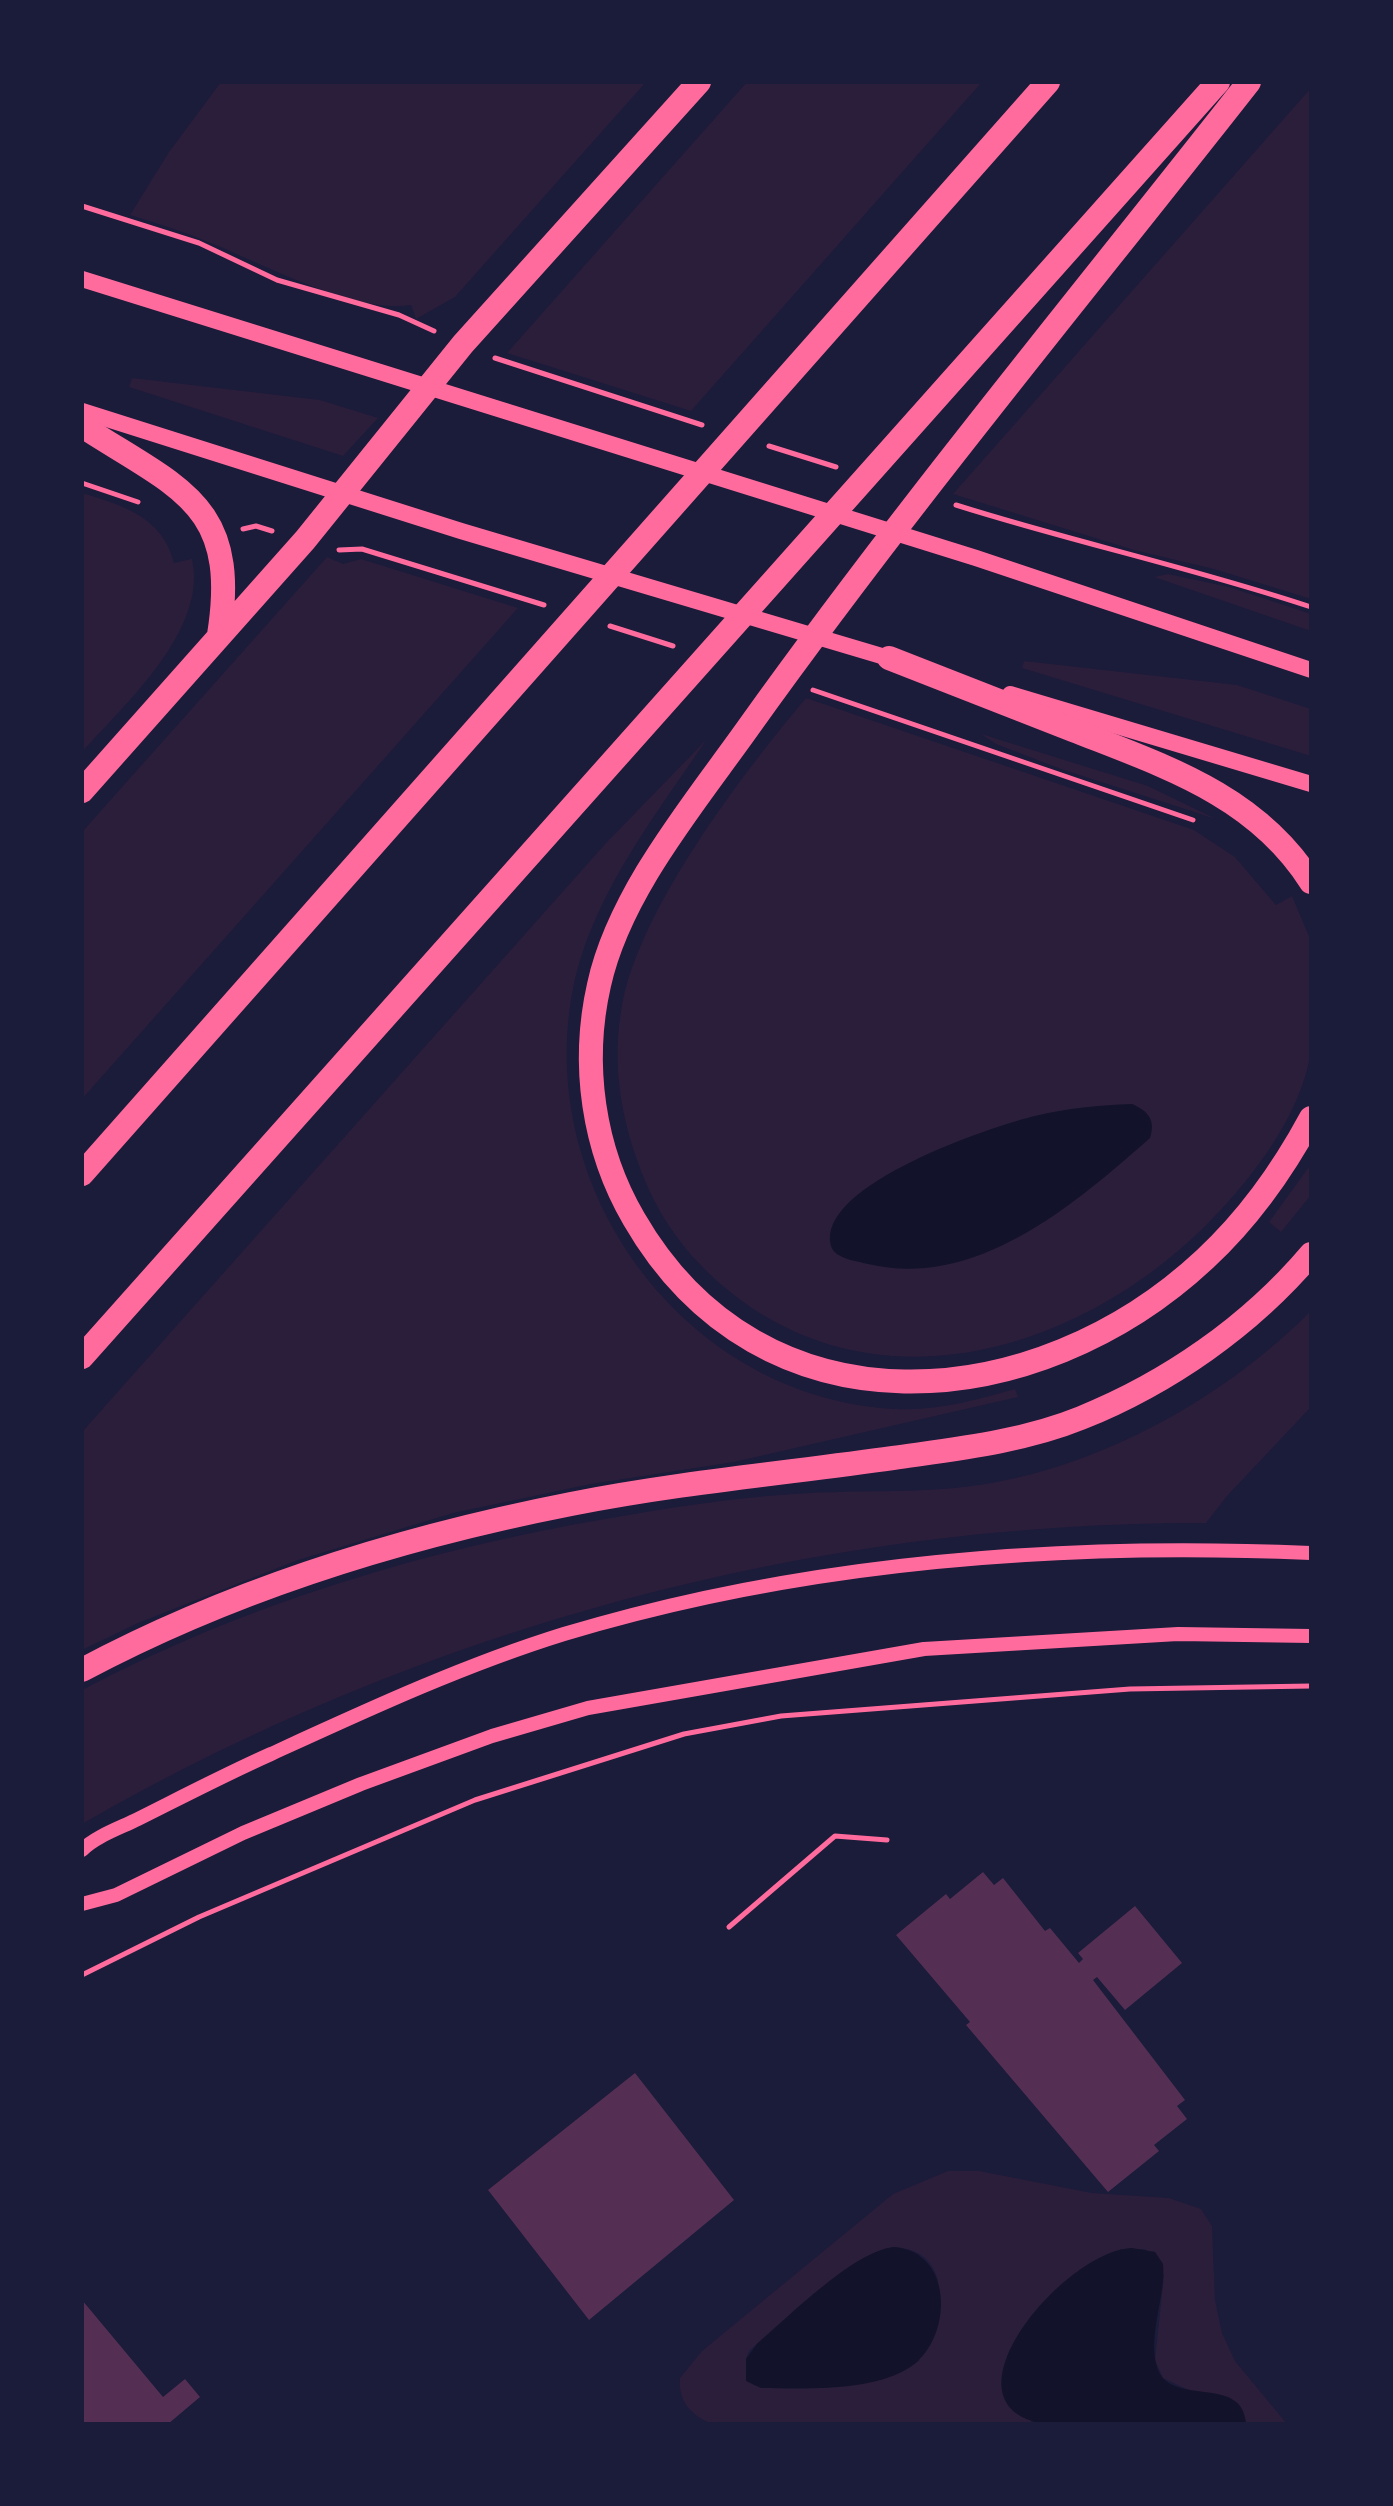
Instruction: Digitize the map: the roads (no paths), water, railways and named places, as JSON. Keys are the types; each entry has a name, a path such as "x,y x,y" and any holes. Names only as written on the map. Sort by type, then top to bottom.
{"highway":[{"path":"82,791 345,492 463,344 699,82"},
{"path":"82,1174 1048,82"},
{"path":"82,1357 1218,82"},
{"path":"1249,82 822,628 661,854 626,911 603,968 592,1022 592,1081 602,1147 618,1189 654,1250 686,1288 724,1322 759,1345 810,1368 880,1382 924,1383 1008,1367 1070,1345 1140,1309 1203,1261 1240,1223 1285,1162 1311,1118"},
{"path":"82,426 184,493 209,520 220,547 225,581 219,635"},
{"path":"889,658 1205,783 1275,836 1311,882"},
{"path":"82,1670 250,1595 356,1558 467,1526 575,1503 988,1443 1079,1419 1165,1377 1206,1349 1264,1302 1311,1254"}],"main road":[{"path":"82,279 976,558 1311,670"},
{"path":"82,411 461,531 1311,784"}],"street":[{"path":"82,1850 221,1777 456,1674 564,1635 775,1582 911,1563 1056,1553 1190,1547 1311,1553"},
{"path":"82,1904 116,1895 243,1833 361,1784 492,1736 588,1708 924,1649 1178,1634 1311,1636"}]}
